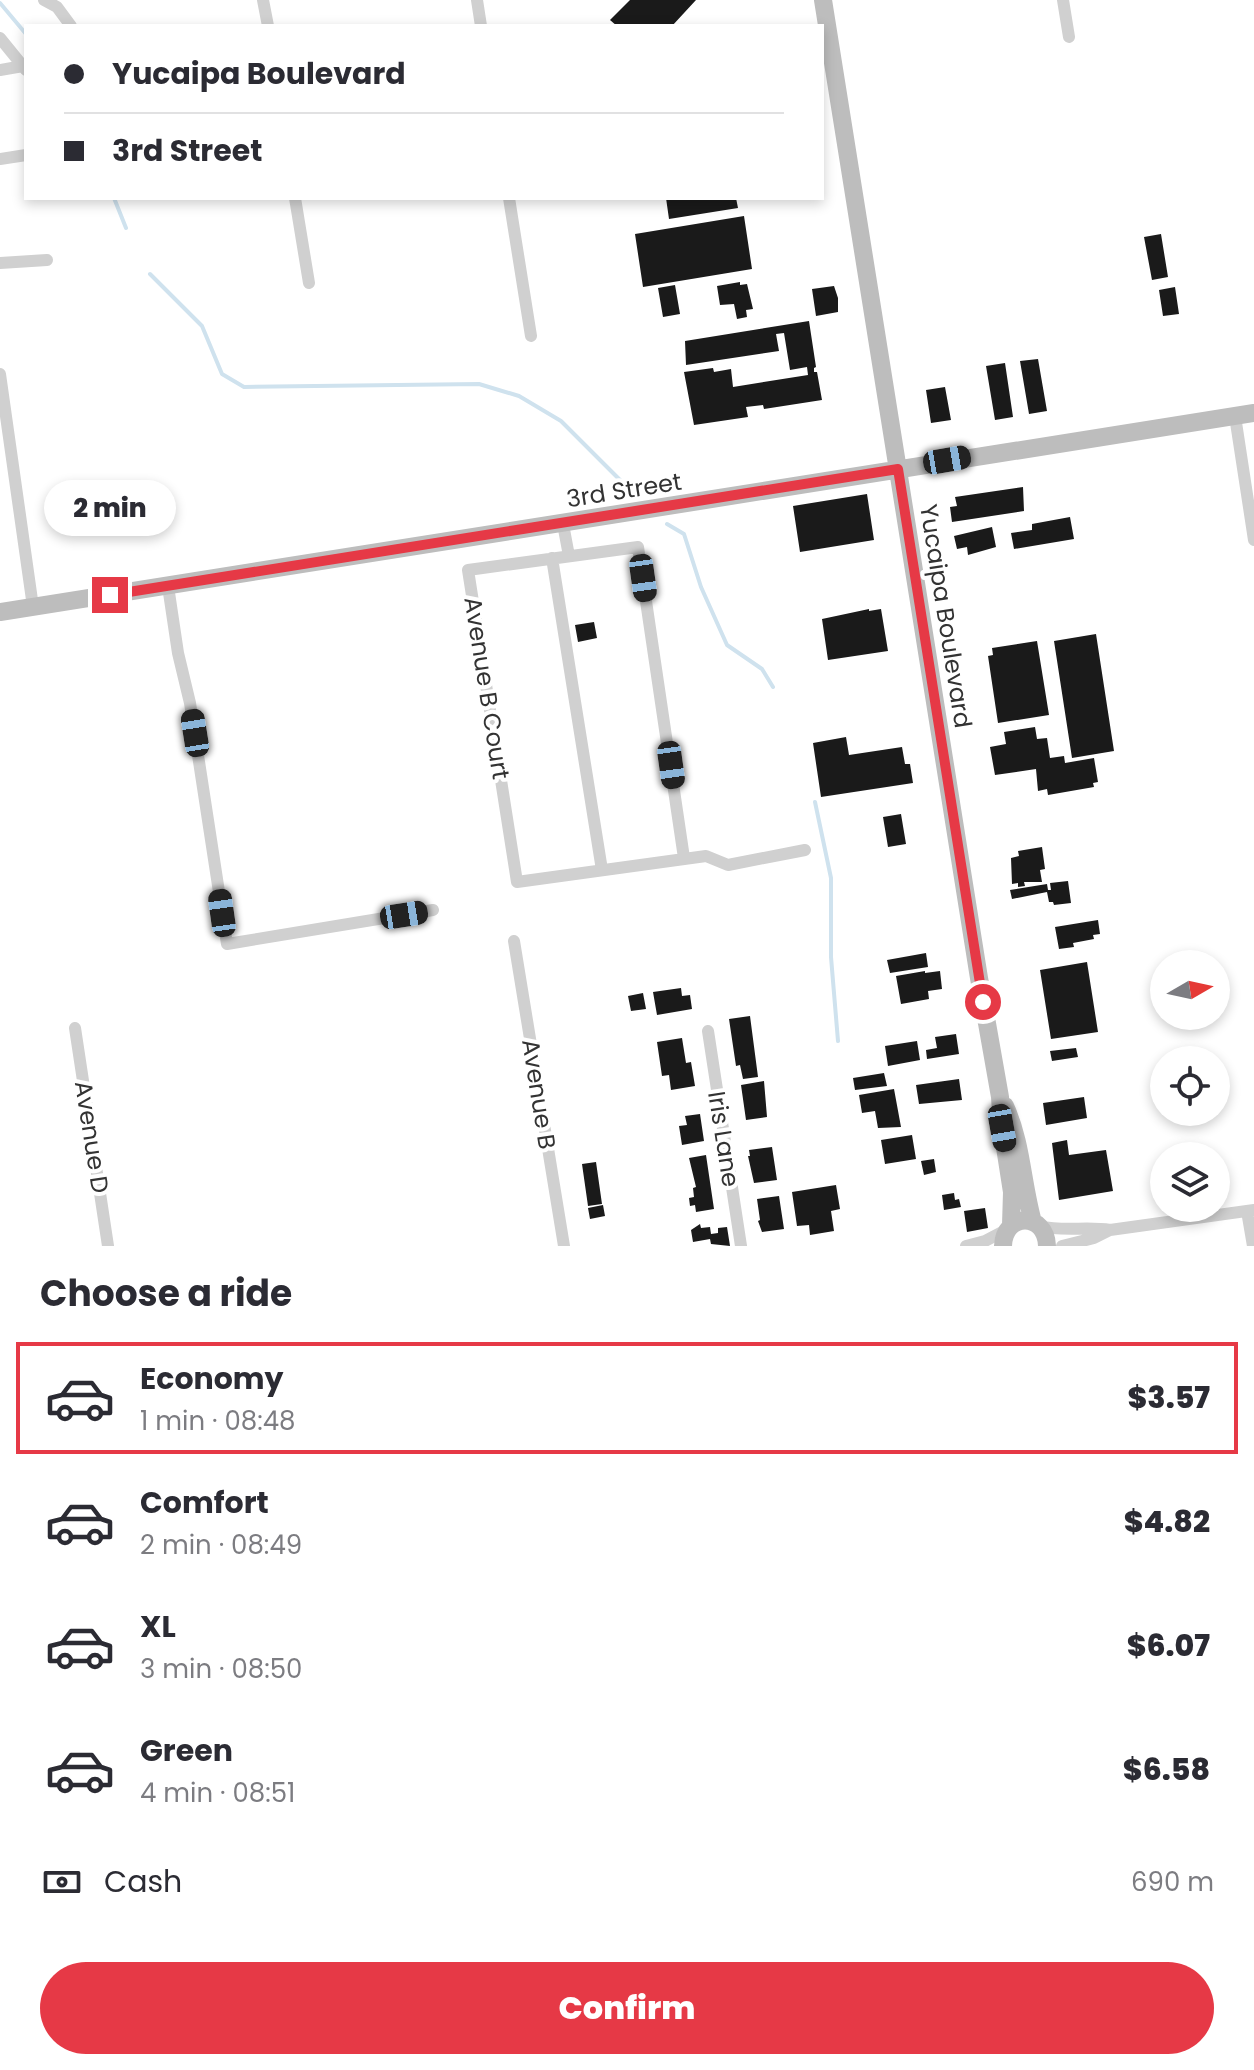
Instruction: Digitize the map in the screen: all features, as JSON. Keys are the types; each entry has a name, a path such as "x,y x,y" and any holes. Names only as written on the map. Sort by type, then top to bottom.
{"main road":[{"name":"Yucaipa Boulevard","path":"823,0 1000,1097 1012,1192 1007,1234"},
{"name":"3rd Street","path":"0,612 1254,413"},
{"name":"Yucaipa Boulevard","path":"1000,1097 1015,1128 1025,1192 1036,1224 1044,1232 1047,1246"},
{"path":"1007,1234 1026,1220 1036,1224"}],"street":[{"path":"44,0 57,7 70,24"},
{"path":"263,0 268,24"},
{"path":"477,0 481,24"},
{"path":"1063,0 1069,37"},
{"path":"0,38 24,67"},
{"path":"0,70 24,68"},
{"path":"0,159 24,155"},
{"path":"295,200 309,283"},
{"path":"509,200 531,336"},
{"path":"0,263 47,260"},
{"path":"0,374 33,607"},
{"path":"1235,416 1254,540"},
{"path":"563,524 569,556"},
{"name":"Avenue B Court","path":"684,858 638,547 468,570 517,882 706,856 728,865 805,850"},
{"path":"552,558 602,870"},
{"path":"168,586 178,653 190,703 227,944 433,910"},
{"name":"Avenue B","path":"514,941 564,1246"},
{"name":"Avenue D","path":"75,1028 108,1246"},
{"name":"Iris Lane","path":"708,1031 741,1246"},
{"path":"1062,1246 1094,1238 1110,1230 1251,1211 1253,1246"},
{"path":"1036,1224 1062,1229 1095,1227 1110,1230"},
{"path":"966,1246 1007,1234"}],"building":[{"path":"630,0 696,0 674,24 615,24 610,20"},
{"path":"666,200 736,200 738,208 669,219"},
{"path":"744,216 752,269 643,287 635,234"},
{"path":"1161,234 1168,277 1152,280 1144,237"},
{"path":"740,282 740,285 747,284 753,309 746,310 747,317 737,319 734,304 720,305 717,286"},
{"path":"675,285 680,314 663,317 658,288"},
{"path":"834,286 838,312 816,316 812,289"},
{"path":"1175,287 1179,314 1163,316 1159,290"},
{"path":"809,321 816,367 814,372 817,372 822,400 764,409 763,405 746,407 748,417 694,425 684,372 731,369 733,387 808,375 807,367 790,370 784,333 776,334 779,351 686,365 685,341"},
{"path":"1038,359 1047,411 1029,414 1020,361"},
{"path":"1005,363 1013,417 995,420 986,366"},
{"path":"945,387 951,420 931,423 926,390"},
{"path":"1023,487 1024,511 952,522 950,507 957,506 955,497"},
{"path":"867,494 874,540 800,552 793,506"},
{"path":"1070,517 1074,539 1014,549 1011,533 1032,530 1032,524"},
{"path":"992,527 996,547 968,555 967,547 957,549 954,536"},
{"path":"881,609 888,651 828,660 822,619"},
{"path":"594,622 597,638 578,642 575,625"},
{"path":"1096,634 1114,751 1072,758 1054,641"},
{"path":"1037,641 1049,715 998,723 988,656 993,655 992,648"},
{"path":"1035,727 1037,739 1047,738 1050,758 1064,756 1065,763 1094,758 1098,782 1093,783 1094,787 1048,795 1047,789 1038,791 1036,769 995,775 990,747 1006,744 1004,732"},
{"path":"846,737 849,755 902,747 905,764 910,764 913,783 821,797 813,743"},
{"path":"901,814 906,844 888,847 883,817"},
{"path":"1042,847 1045,869 1040,870 1042,882 1024,882 1025,886 1018,887 1018,883 1012,884 1011,858 1019,856 1018,851"},
{"path":"1068,881 1071,903 1054,905 1049,902 1047,892 1012,899 1010,890 1047,884 1048,890 1051,890 1050,883"},
{"path":"1098,920 1100,934 1093,935 1094,939 1059,949 1055,927"},
{"path":"926,953 928,967 890,973 887,960"},
{"path":"1087,962 1098,1032 1051,1039 1040,970"},
{"path":"940,971 942,989 928,991 929,999 901,1004 896,976"},
{"path":"681,988 682,996 690,995 692,1009 657,1015 653,992"},
{"path":"643,993 646,1009 631,1011 628,996"},
{"path":"750,1016 758,1077 743,1079 740,1065 736,1066 729,1019"},
{"path":"956,1034 959,1054 927,1059 926,1050 937,1048 935,1037"},
{"path":"682,1038 686,1063 691,1062 695,1086 671,1090 669,1075 662,1076 657,1042"},
{"path":"917,1041 920,1060 888,1066 885,1046"},
{"path":"1076,1048 1078,1057 1052,1061 1050,1051"},
{"path":"884,1073 887,1086 855,1090 853,1078"},
{"path":"959,1079 962,1100 919,1104 916,1085"},
{"path":"764,1081 767,1117 746,1120 741,1085"},
{"path":"894,1089 901,1127 878,1128 875,1111 862,1113 859,1095"},
{"path":"1084,1097 1087,1118 1046,1125 1043,1103"},
{"path":"700,1114 704,1141 682,1145 679,1126 687,1125 685,1116"},
{"path":"912,1135 916,1159 885,1164 881,1140"},
{"path":"1067,1140 1069,1155 1106,1150 1113,1191 1059,1200 1052,1143"},
{"path":"772,1147 777,1180 754,1183 749,1150"},
{"path":"706,1155 714,1209 696,1212 695,1205 690,1206 689,1198 694,1197 693,1188 696,1187 689,1158"},
{"path":"934,1159 936,1172 924,1175 921,1161"},
{"path":"596,1162 602,1204 588,1206 582,1164"},
{"path":"836,1185 840,1209 831,1211 834,1231 810,1235 809,1225 797,1226 792,1192"},
{"path":"954,1193 961,1207 944,1210 942,1195"},
{"path":"779,1196 784,1229 762,1232 757,1199"},
{"path":"603,1205 605,1216 590,1219 588,1208"},
{"path":"985,1208 988,1228 967,1232 964,1211"},
{"path":"700,1224 701,1228 710,1227 711,1234 718,1233 718,1228 727,1227 730,1246 711,1244 710,1239 693,1242 691,1230"}],"waterway":[{"path":"0,3 24,32"},
{"path":"115,200 126,228"},
{"path":"150,274 202,326 222,374 244,387 479,384 519,396 561,421 630,490"},
{"path":"667,524 684,534 701,587 727,645 762,669 773,687"},
{"path":"815,802 831,878 831,957 838,1041"}],"route":[{"path":"110,595 898,469 983,1002"}]}
